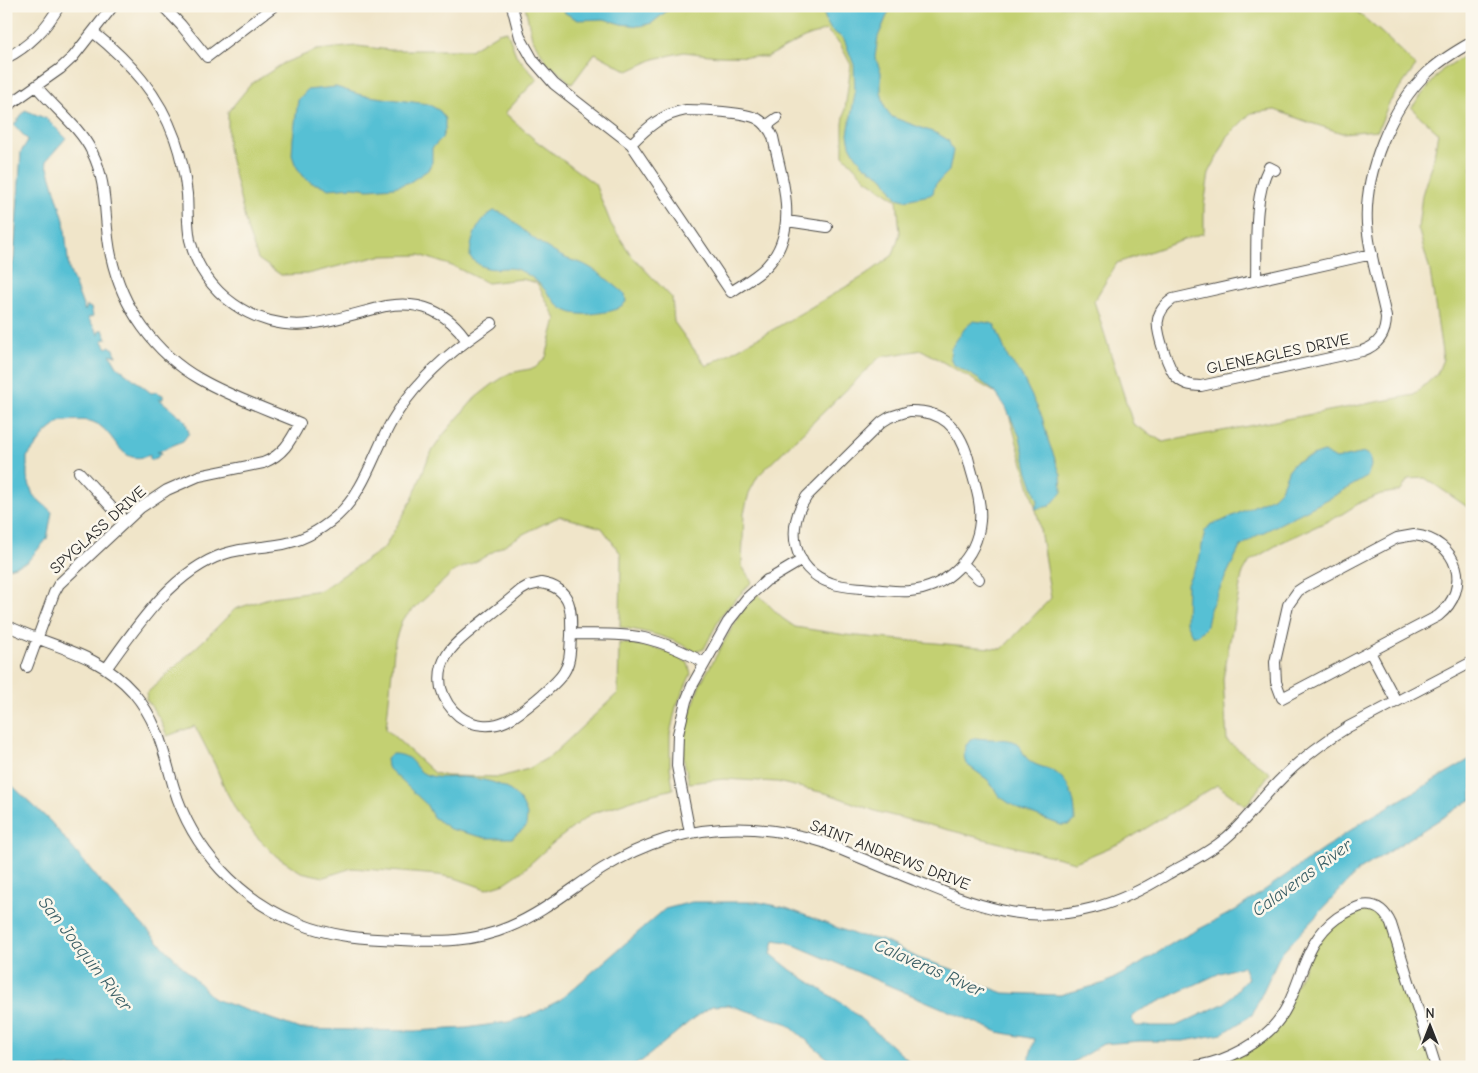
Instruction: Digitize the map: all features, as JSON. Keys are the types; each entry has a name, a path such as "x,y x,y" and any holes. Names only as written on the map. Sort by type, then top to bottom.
{"street":[{"path":"6,107 73,57 113,6"},
{"path":"163,6 207,57 274,6"},
{"path":"512,6 520,37 533,60 543,73 560,89 631,144 731,292 758,274 774,257 783,238 787,221 786,200 773,137 766,126 751,116 686,110 660,118 631,144"},
{"path":"6,58 33,39 59,8"},
{"path":"93,32 129,63 153,93 164,112 175,139 182,166 188,228 194,253 206,276 223,296 234,305 255,316 268,321 295,325 319,323 391,305 409,304 420,306 440,313 449,320 467,341"},
{"name":"GLENEAGLES DRIVE","path":"1372,254 1173,299 1163,308 1158,318 1158,333 1169,367 1181,382 1200,386 1362,351 1376,344 1384,332 1386,317 1367,226 1367,196 1372,170 1378,154 1408,95 1428,72 1451,54 1472,42"},
{"name":"SPYGLASS DRIVE","path":"27,667 54,592 59,584 125,522 154,498 182,483 215,472 272,460 285,450 300,424 216,388 198,378 169,356 145,330 127,302 115,271 107,235 105,192 98,165 84,138 36,86"},
{"path":"766,126 777,118"},
{"path":"1256,280 1259,194 1269,167 1275,170"},
{"path":"787,221 827,227"},
{"path":"106,669 153,606 197,568 236,550 276,545 304,538 340,514 357,492 382,440 405,402 434,368 492,323"},
{"path":"917,411 936,415 945,420 958,433 966,449 980,511 978,534 969,554 951,574 932,586 911,591 901,591 831,583 814,574 802,560 795,543 794,524 800,505 882,422 899,413 917,411"},
{"path":"79,472 125,522"},
{"path":"1414,535 1430,538 1450,554 1457,571 1457,588 1452,601 1438,616 1370,652 1282,698 1276,682 1275,662 1285,612 1298,591 1397,538 1414,535"},
{"path":"690,832 677,766 678,734 686,702 728,622 747,598 767,580 802,560"},
{"path":"962,564 979,579"},
{"path":"542,583 548,584 562,592 570,604 571,634 568,663 560,678 506,722 489,725 472,723 457,715 446,701 440,683 440,673 442,664 451,649 528,586 542,583"},
{"name":"SAINT ANDREWS DRIVE","path":"6,625 80,654 106,669 132,692 151,718 164,749 174,789 198,840 215,863 235,883 262,904 295,922 327,933 364,939 441,942 476,938 494,933 525,920 617,860 653,843 690,832 736,828 784,832 823,842 983,907 1001,911 1035,915 1073,912 1100,906 1127,897 1209,850 1235,830 1276,784 1310,752 1348,727 1472,662"},
{"path":"571,634 642,638 672,646 705,663"},
{"path":"1370,652 1396,701"},
{"path":"1189,1067 1215,1061 1236,1053 1252,1045 1266,1034 1286,1008 1296,989 1307,954 1320,934 1336,919 1352,909 1367,905 1378,907 1383,911 1391,924 1436,1067"}],"green space":[{"path":"525,6 1350,6 1382,33 1416,66 1389,103 1378,130 1342,133 1275,110 1251,113 1228,136 1209,173 1204,206 1204,233 1117,263 1094,301 1133,424 1163,442 1414,395 1437,374 1443,359 1430,271 1418,228 1422,195 1434,156 1438,133 1411,108 1442,70 1472,51 1472,510 1425,478 1408,479 1401,491 1381,494 1361,502 1339,516 1282,542 1250,561 1242,575 1223,679 1227,741 1270,773 1246,806 1217,785 1125,841 1075,862 878,812 829,794 777,782 724,779 689,783 683,757 686,727 700,684 741,612 758,594 782,618 795,627 846,635 1002,649 1051,598 1038,517 1006,404 996,393 922,350 880,357 758,476 749,493 744,513 742,566 752,582 722,614 704,649 695,652 650,633 620,627 621,554 602,528 560,516 453,572 402,620 395,641 386,729 434,773 446,776 500,777 528,769 551,756 618,693 619,643 655,648 680,658 688,663 691,674 676,707 670,734 670,767 673,789 641,797 591,814 553,843 521,872 505,883 486,889 455,878 438,875 352,868 324,877 301,872 276,856 256,836 236,810 195,726 167,736 160,719 146,699 147,693 235,609 272,597 321,590 384,548 412,500 429,456 443,435 475,398 493,384 510,373 535,368 546,357 556,319 537,283 522,279 487,283 455,267 420,255 379,256 307,274 281,275 258,259 248,232 228,148 228,112 251,84 284,63 317,50 357,46 390,50 470,50 498,33 507,31 516,55 537,79 505,113 535,140 595,184 611,224 631,255 672,298 674,322 706,366 866,275 893,255 900,233 897,200 866,179 843,155 843,124 851,65 840,44 826,30 804,38 767,57 718,56 684,52 654,59 628,71 595,53 572,84 546,61 532,38"},
{"path":"1367,905 1383,911 1436,1067 1180,1067 1196,1066 1252,1045 1282,1016 1319,935"}],"water":[{"path":"562,6 673,6 652,23 640,26 621,24 604,19 578,20 565,13"},
{"path":"821,6 891,6 878,37 875,57 881,72 881,92 885,108 892,117 938,134 948,140 953,151 949,171 935,185 933,193 930,195 905,200 897,198 884,178 864,165 856,156 850,145 848,134 855,94 854,65 844,39 831,30"},
{"path":"336,87 361,95 428,104 440,111 445,119 445,129 442,138 432,148 432,162 428,170 410,182 394,187 369,189 353,187 328,189 312,183 302,176 292,155 298,100 307,90"},
{"path":"25,110 47,119 66,138 46,161 64,220 69,269 85,311 87,306 91,308 93,316 88,318 99,335 99,330 103,330 107,339 102,340 107,348 109,346 114,349 116,356 110,354 117,366 151,393 156,392 163,395 163,399 159,399 185,420 189,433 183,441 157,452 162,454 159,454 158,457 152,460 150,455 139,458 131,457 124,453 108,433 93,422 82,420 61,421 46,433 27,457 27,477 33,495 52,512 47,539 27,562 9,568 6,566 6,295 14,258 21,152 28,140 14,125"},
{"path":"494,211 504,214 554,252 599,273 625,294 626,302 616,309 607,312 571,313 562,308 543,287 523,272 509,268 490,269 477,264 470,257 473,237 483,219"},
{"path":"973,321 995,325 1008,358 1021,374 1042,417 1061,475 1062,492 1050,506 1035,509 1038,501 1027,469 1020,437 1005,406 995,392 980,380 953,364 950,357 951,348 965,328"},
{"path":"1324,452 1336,459 1365,453 1370,457 1371,466 1367,477 1256,536 1240,547 1210,609 1207,626 1198,635 1192,635 1186,623 1187,583 1199,560 1205,531 1211,524 1220,522 1273,497 1281,489 1289,469 1295,462"},
{"path":"977,738 1013,741 1030,761 1058,774 1067,785 1073,799 1075,821 1069,825 1061,825 1023,811 999,796 988,780 966,764 965,748 969,742"},
{"path":"392,754 405,756 427,775 479,779 504,787 512,792 523,805 527,815 526,827 512,838 486,838 450,829 433,817 426,804 387,767 386,759"},
{"path":"1472,758 1472,799 1358,871 1280,955 1252,1015 1222,1034 1184,1041 1140,1041 1103,1044 1065,1067 1024,1067 1027,1065 1035,1039 998,1032 787,942 774,940 771,954 791,970 846,1006 916,1067 838,1067 786,1023 729,1005 712,1006 632,1067 6,1067 6,780 50,821 101,882 214,999 300,1029 415,1031 467,1028 508,1022 531,1015 560,1000 665,909 692,902 758,902 786,908 856,935 882,940 918,958 952,969 980,984 1004,993 1060,995 1105,983 1137,966 1176,941 1236,910 1364,821","holes":["1243,966 1248,978 1225,1003 1176,1026 1136,1026 1131,1018 1141,1010 1220,973"]}],"water label":[{"name":"Calaveras River","path":"1302,878"},
{"name":"San Joaquin River","path":"85,954"},
{"name":"Calaveras River","path":"929,968"}]}
